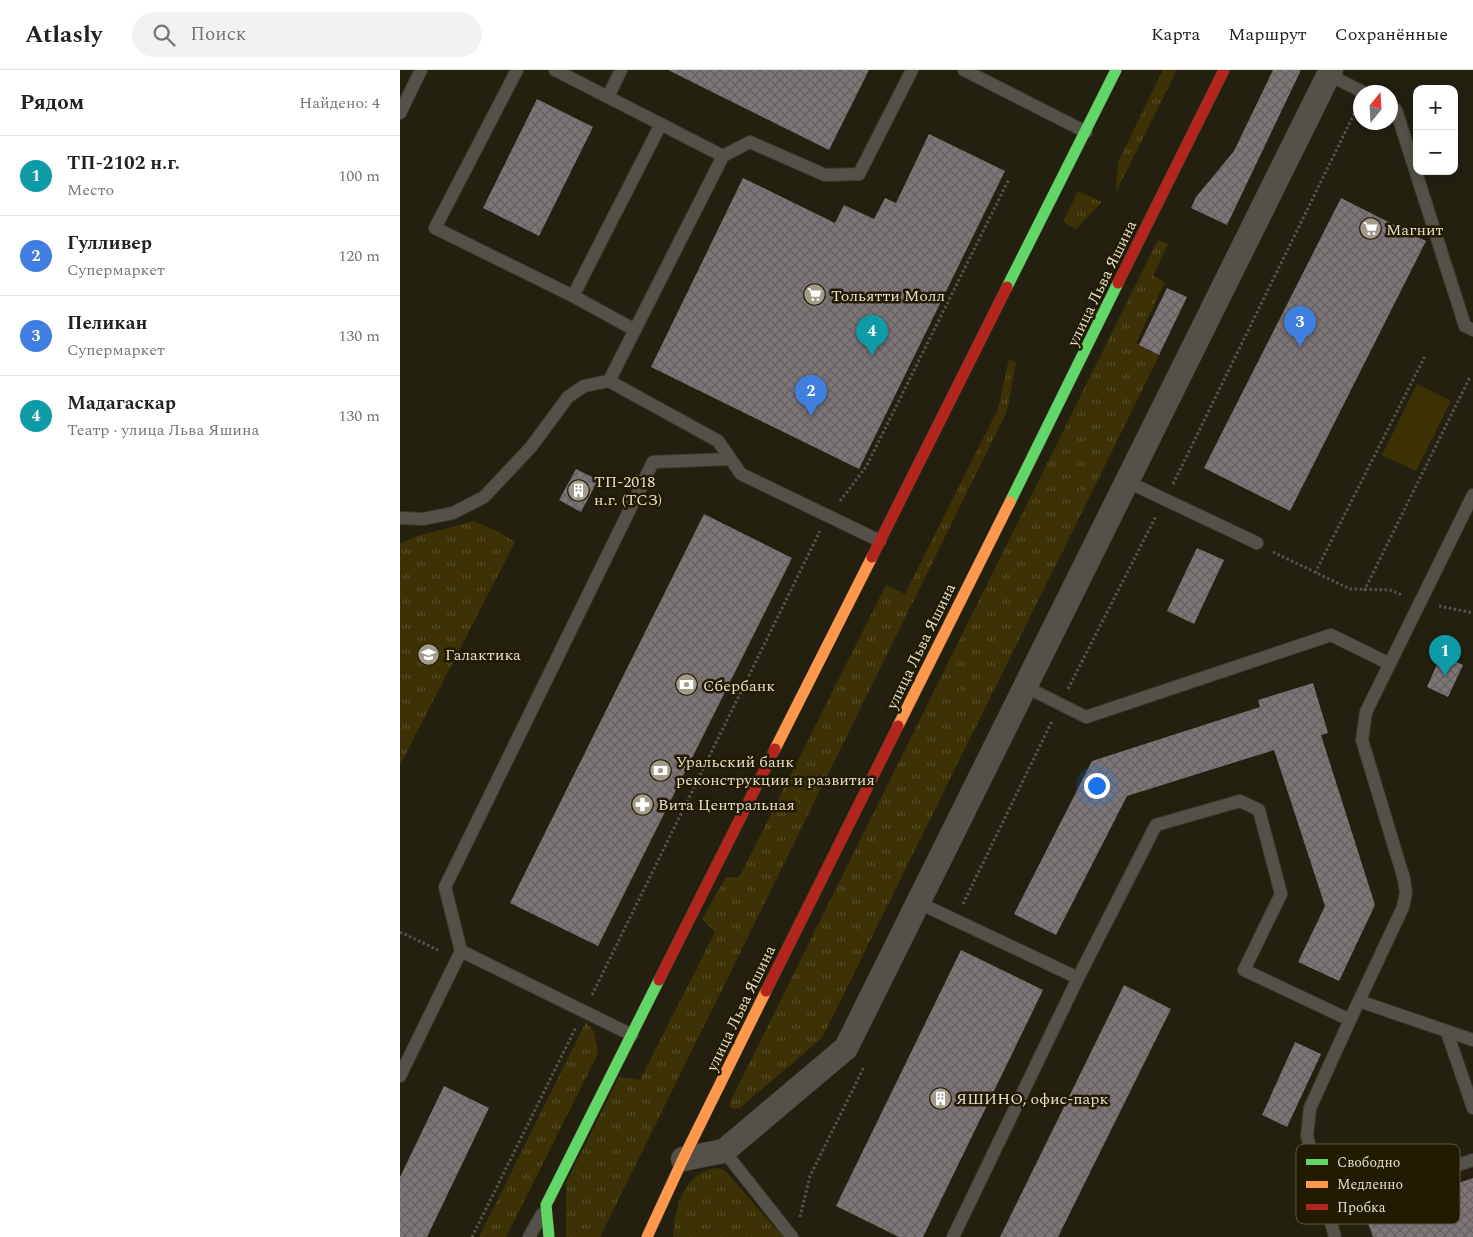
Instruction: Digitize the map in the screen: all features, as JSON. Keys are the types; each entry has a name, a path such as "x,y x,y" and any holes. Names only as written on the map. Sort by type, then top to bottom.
{"main road":[{"name":"улица Льва Яшина","path":"647,1237 683,1159 1224,70"},
{"path":"549,1237 546,1206 1086,132 1111,72"}],"street":[{"path":"683,1159 724,1151 846,1048 1330,72"}],"lane":[{"path":"400,113 421,70"},
{"path":"517,70 435,228 573,296 635,330"},
{"path":"556,70 723,156"},
{"path":"608,97 621,70"},
{"path":"609,381 723,156 750,142 825,175 859,174 912,70"},
{"path":"964,70 1086,132"},
{"path":"1330,72 1353,86"},
{"path":"1398,116 1465,326 1473,330"},
{"path":"573,296 661,124"},
{"path":"400,518 423,519 454,513 484,496 531,447 568,396 584,386 609,381 718,441 741,474 880,541"},
{"path":"400,1076 459,956 445,887 653,462 730,458"},
{"path":"1126,480 1257,544"},
{"path":"1309,1144 1307,1136 1310,1108 1403,907 1406,894 1404,879 1362,740 1366,712 1473,495"},
{"path":"1024,686 1086,717 1331,635 1390,664"},
{"path":"953,1237 1078,978 1156,825 1240,801 1258,810 1281,894 1244,970 1350,1020"},
{"path":"917,902 1078,978"},
{"path":"459,956 632,1035"},
{"path":"1359,1001 1473,1040"},
{"path":"1447,1032 1473,1108"},
{"path":"724,1151 792,1237"},
{"path":"1460,1164 1473,1160"},
{"path":"529,1237 546,1206"},
{"path":"1331,1224 1335,1237"}],"path":[{"path":"955,920 1060,704 1165,498 1353,116"},
{"path":"472,1237 828,516 866,467 1008,179"},
{"path":"1315,573 1425,356"},
{"path":"1257,544 1350,589 1364,591 1470,377"},
{"path":"400,932 459,956"},
{"path":"800,1220 810,1176 866,1062"}],"green space":[{"path":"1163,70 1177,70 1116,192 1118,162"},
{"path":"1078,191 1102,202 1076,229 1063,222"},
{"path":"1158,240 1168,244 1153,276 1165,282 1136,343 1159,356 822,1038 740,1108 733,1109 730,1107 730,1102"},
{"path":"1009,359 1016,362 1007,411 600,1237 566,1237 566,1183 619,1077 640,1080 715,932 702,919 726,877 739,878 886,585 905,594 998,409"},
{"path":"1417,384 1451,401 1416,471 1382,455"},
{"path":"474,521 499,532 515,542 400,765 400,544 414,537"},
{"path":"586,1022 594,1032 598,1053 506,1237 479,1237"},
{"path":"713,1168 726,1172 783,1237 673,1237 678,1205 687,1186 702,1172"}],"building":[{"path":"668,70 869,70 829,150"},
{"path":"1273,70 1301,70 1227,225 1191,208 1196,197 1234,151"},
{"path":"537,99 593,127 539,236 483,208"},
{"name":"Тольятти Молл","path":"929,134 1005,171 859,469 651,367 743,178 835,223 844,205 874,219 885,198 896,203"},
{"path":"1341,198 1426,241 1290,511 1204,468"},
{"path":"1167,288 1187,297 1159,355 1139,345"},
{"name":"ТП-2018 н.г. (ТСЗ)","path":"576,469 598,480 581,512 559,500"},
{"path":"704,514 792,558 598,946 510,903"},
{"path":"1197,548 1224,560 1194,624 1167,611"},
{"path":"1441,655 1463,665 1448,697 1427,687"},
{"path":"1313,683 1328,733 1321,735 1375,905 1339,981 1298,962 1325,906 1274,750 1127,796 1056,935 1014,914 1092,761 1260,707 1258,700"},
{"name":"ЯШИНО, офис-парк","path":"961,950 1043,990 923,1237 899,1237 836,1206"},
{"path":"1124,985 1171,1009 1058,1237 1000,1237"},
{"path":"1295,1042 1321,1054 1287,1127 1262,1115"},
{"path":"444,1086 489,1108 427,1237 400,1237 400,1177"},
{"path":"1473,1178 1473,1237 1373,1237 1368,1224 1460,1224 1460,1182"}],"traffic: fast":[{"path":"1007,287 1116,70"},
{"path":"1010,502 1118,283"},
{"path":"549,1237 546,1205 659,980"}],"traffic: slow":[{"path":"898,726 1010,502"},
{"path":"775,749 872,557"},
{"path":"647,1237 683,1159 766,991"}],"traffic: jam":[{"path":"1118,283 1224,70"},
{"path":"872,557 1007,287"},
{"path":"766,991 898,726"},
{"path":"659,980 775,749"}],"place":[{"name":"Магнит","path":"1370,229"},
{"name":"Тольятти Молл","path":"815,295"},
{"name":"Пеликан","path":"1300,347"},
{"name":"Мадагаскар","path":"872,356"},
{"name":"Гулливер","path":"811,416"},
{"name":"ТП-2018 н.г. (ТСЗ)","path":"578,490"},
{"name":"Галактика","path":"429,654"},
{"name":"ТП-2102 н.г.","path":"1445,676"},
{"name":"Сбербанк","path":"687,685"},
{"name":"Уральский банк реконструкции и развития","path":"660,770"},
{"name":"Вита Центральная","path":"642,804"},
{"name":"ЯШИНО, офис-парк","path":"940,1098"}]}
